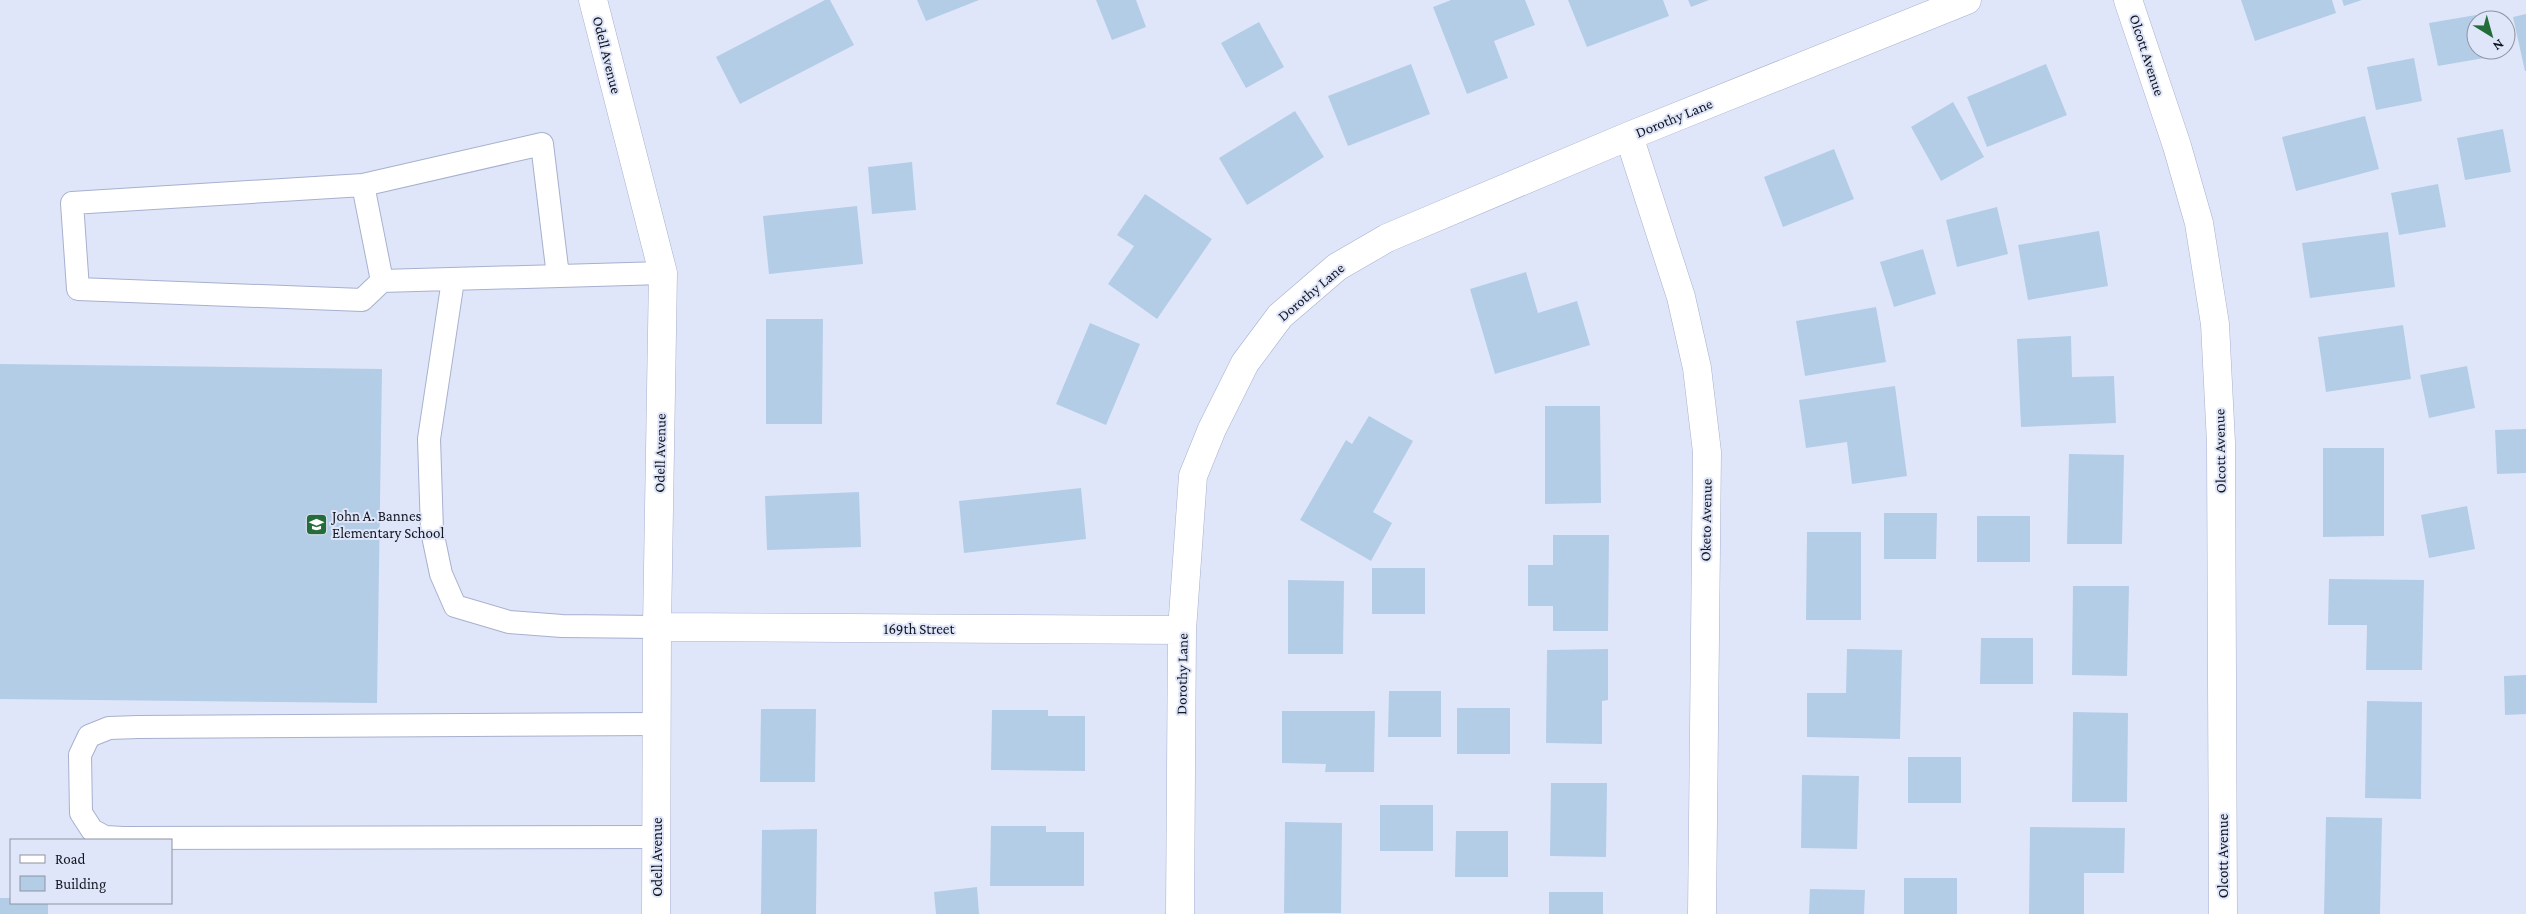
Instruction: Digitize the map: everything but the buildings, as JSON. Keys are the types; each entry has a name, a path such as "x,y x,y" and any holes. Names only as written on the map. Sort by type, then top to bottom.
{"street":[{"name":"Odell Avenue","path":"592,0 663,273 657,628 656,914"},
{"name":"Dorothy Lane","path":"1180,914 1182,630 1193,476 1212,429 1245,363 1280,316 1336,268 1387,238 1629,136 1966,0"},
{"name":"Olcott Avenue","path":"2128,0 2177,146 2199,223 2215,324 2222,443 2223,914"},
{"name":"Oketo Avenue","path":"1629,136 1681,297 1697,368 1707,452 1702,914"},
{"name":"169th Street","path":"657,628 1182,630"}],"lane":[{"path":"558,276 542,144 363,185 72,203 78,290 362,300 382,281 453,280 663,273"},
{"path":"363,185 382,281"},
{"path":"453,280 429,439 432,531 441,574 455,606 509,622 562,626 657,628"},
{"path":"657,724 109,728 89,736 80,755 81,813 92,830 105,836 123,838 657,836"}],"place":[{"name":"John A. Bannes Elementary School","path":"316,525"}]}
